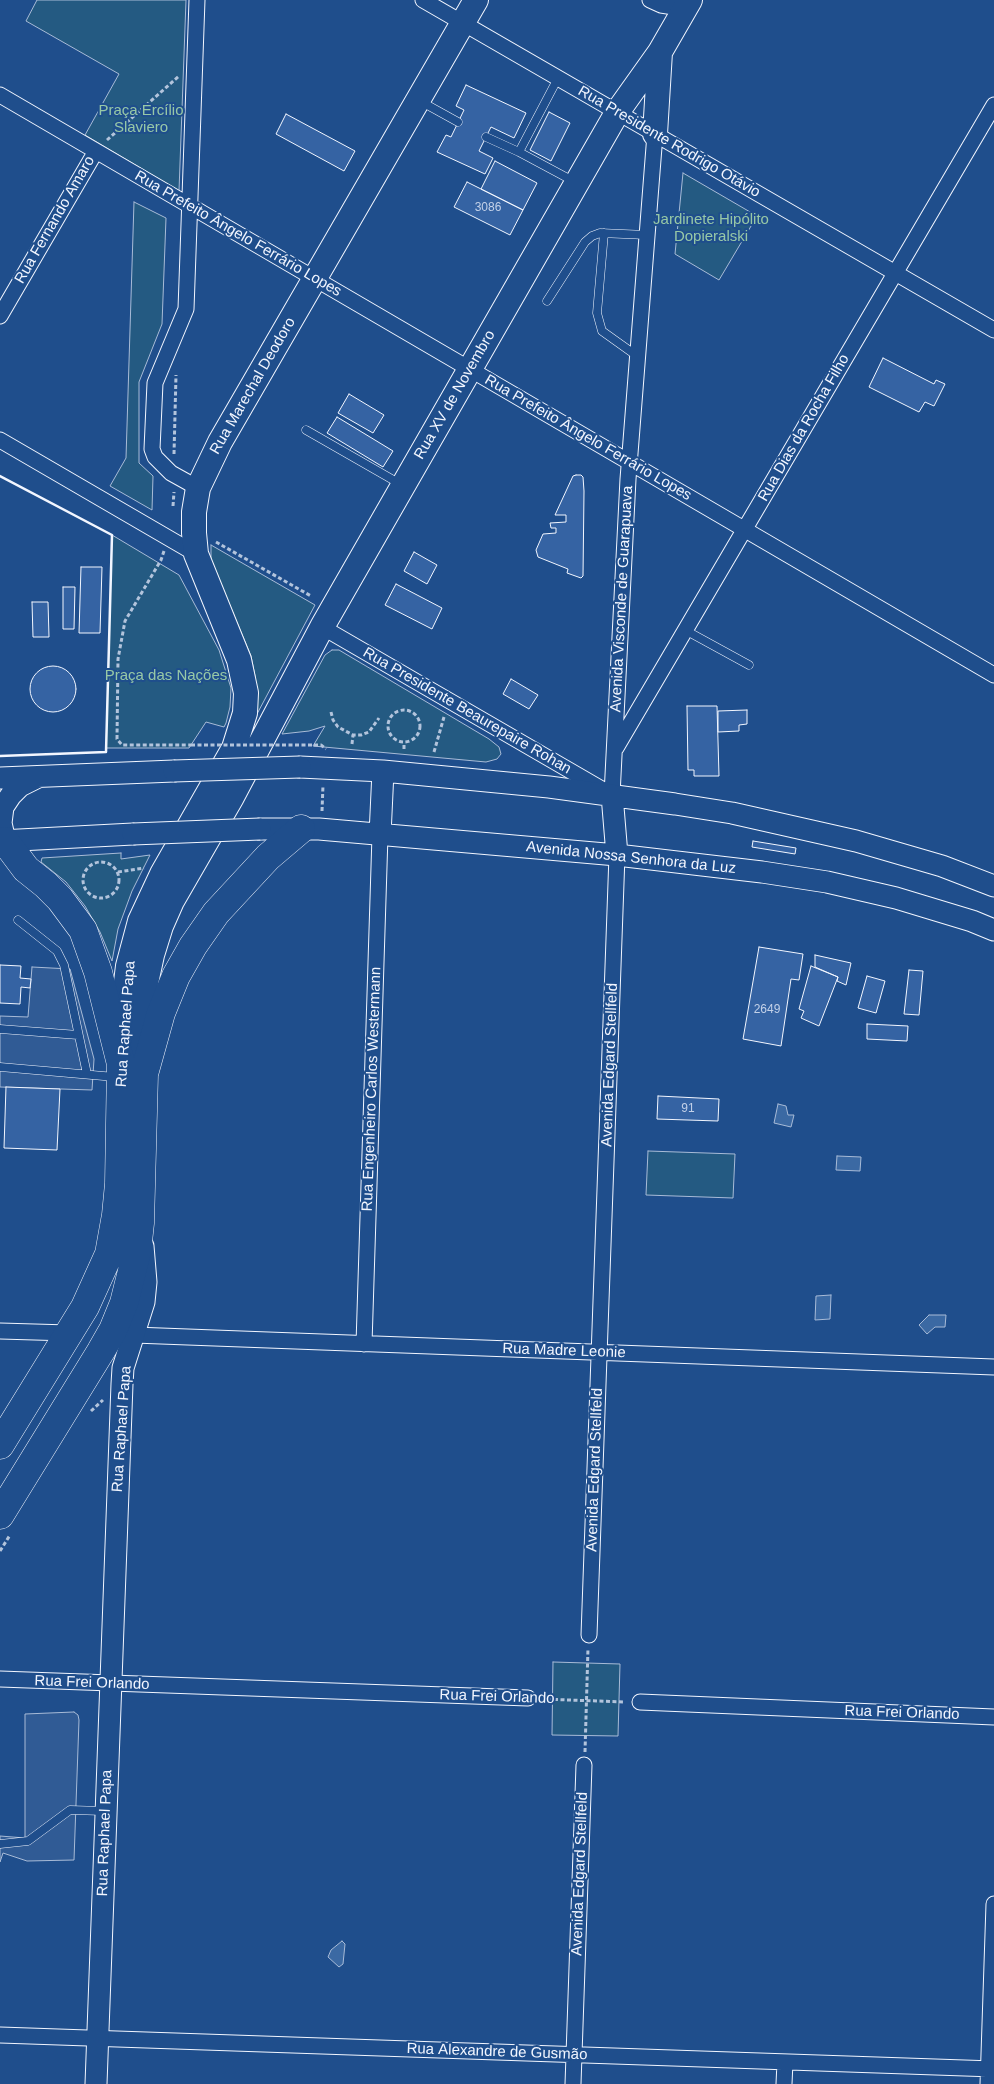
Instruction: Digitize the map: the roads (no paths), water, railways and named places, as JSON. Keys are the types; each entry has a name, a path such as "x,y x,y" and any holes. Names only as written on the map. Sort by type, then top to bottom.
{"highway":[{"path":"128,1072 161,1013 176,976 193,946 216,913 268,856 301,829"},
{"path":"2,841 14,856 60,899 83,930 98,972 128,1072"},
{"name":"Rua Raphael Papa","path":"128,1072 140,1223"},
{"name":"Rua Raphael Papa","path":"0,1445 69,1333 104,1268 113,1238 128,1072"},
{"path":"0,1515 113,1330 124,1303 137,1251 140,1223"}],"main road":[{"name":"Rua Marechal Deodoro","path":"205,799 234,748 245,713 246,693 239,660 194,512 198,488 220,442 476,0"},
{"name":"Rua XV de Novembro","path":"232,797 322,627 618,111 660,52 689,2"},
{"path":"655,134 660,52"},
{"path":"0,778 300,767 383,771 612,795 732,813 809,829 934,864 994,886"},
{"path":"380,835 383,771"},
{"path":"2,841 1,823 3,807 11,794 20,786 38,777"},
{"path":"612,795 618,855"},
{"name":"Rua Raphael Papa","path":"128,1072 156,941 172,901 232,797"},
{"name":"Rua Raphael Papa","path":"128,1072 125,990 134,941 150,898 205,799"},
{"name":"Avenida Nossa Senhora da Luz","path":"2,841 133,834 301,829 618,855 762,872 827,882 920,905 994,930"},
{"name":"Rua Raphael Papa","path":"96,2084 122,1379 123,1368 141,1316 146,1282 140,1223"},
{"path":"86,1377 92,1368 103,1368 122,1379"}],"street":[{"path":"197,0 186,309 154,383 152,449 155,457 171,473 198,488"},
{"name":"Rua Presidente Rodrigo Otávio","path":"423,0 994,330"},
{"path":"650,0 661,5 674,7 689,2"},
{"name":"Rua Prefeito Ângelo Ferrário Lopes","path":"0,95 994,675"},
{"name":"Rua Dias da Rocha Filho","path":"614,752 994,105"},
{"name":"Avenida Visconde de Guarapuava","path":"612,795 629,462 655,134"},
{"name":"Rua Fernando Amaro","path":"0,316 96,151"},
{"path":"0,440 206,548"},
{"name":"Rua Presidente Beaurepaire Rohan","path":"322,627 612,795"},
{"name":"Rua Engenheiro Carlos Westermann","path":"364,1344 380,835"},
{"name":"Avenida Edgard Stellfeld","path":"589,1635 618,855"},
{"path":"0,1331 69,1333"},
{"name":"Rua Madre Leonie","path":"134,1336 994,1367"},
{"name":"Rua Frei Orlando","path":"0,1679 528,1698"},
{"name":"Rua Frei Orlando","path":"640,1702 994,1717"},
{"name":"Avenida Edgard Stellfeld","path":"572,2084 584,1765"},
{"path":"990,2074 994,1904"},
{"name":"Rua Alexandre de Gusmão","path":"0,2034 784,2062 990,2074"},
{"path":"784,2062 784,2084"}],"lane":[{"path":"519,152 558,78"},
{"path":"418,100 458,122"},
{"path":"486,137 519,152 577,183"},
{"path":"604,233 597,313 602,331 637,356"},
{"path":"547,301 585,242 592,236 604,233 646,235"},
{"path":"306,430 403,486"},
{"path":"685,630 749,665"},
{"path":"18,920 57,951 64,965 87,1074"},
{"path":"0,1029 78,1035"},
{"path":"0,1068 87,1074 128,1072"},
{"path":"0,1844 28,1841 70,1810 106,1812"}],"park label":[{"name":"Praça Ercílio Slaviero","path":"141,120"},
{"name":"Jardinete Hipólito Dopieralski","path":"711,228"},
{"name":"Praça das Nações","path":"166,676"}]}
